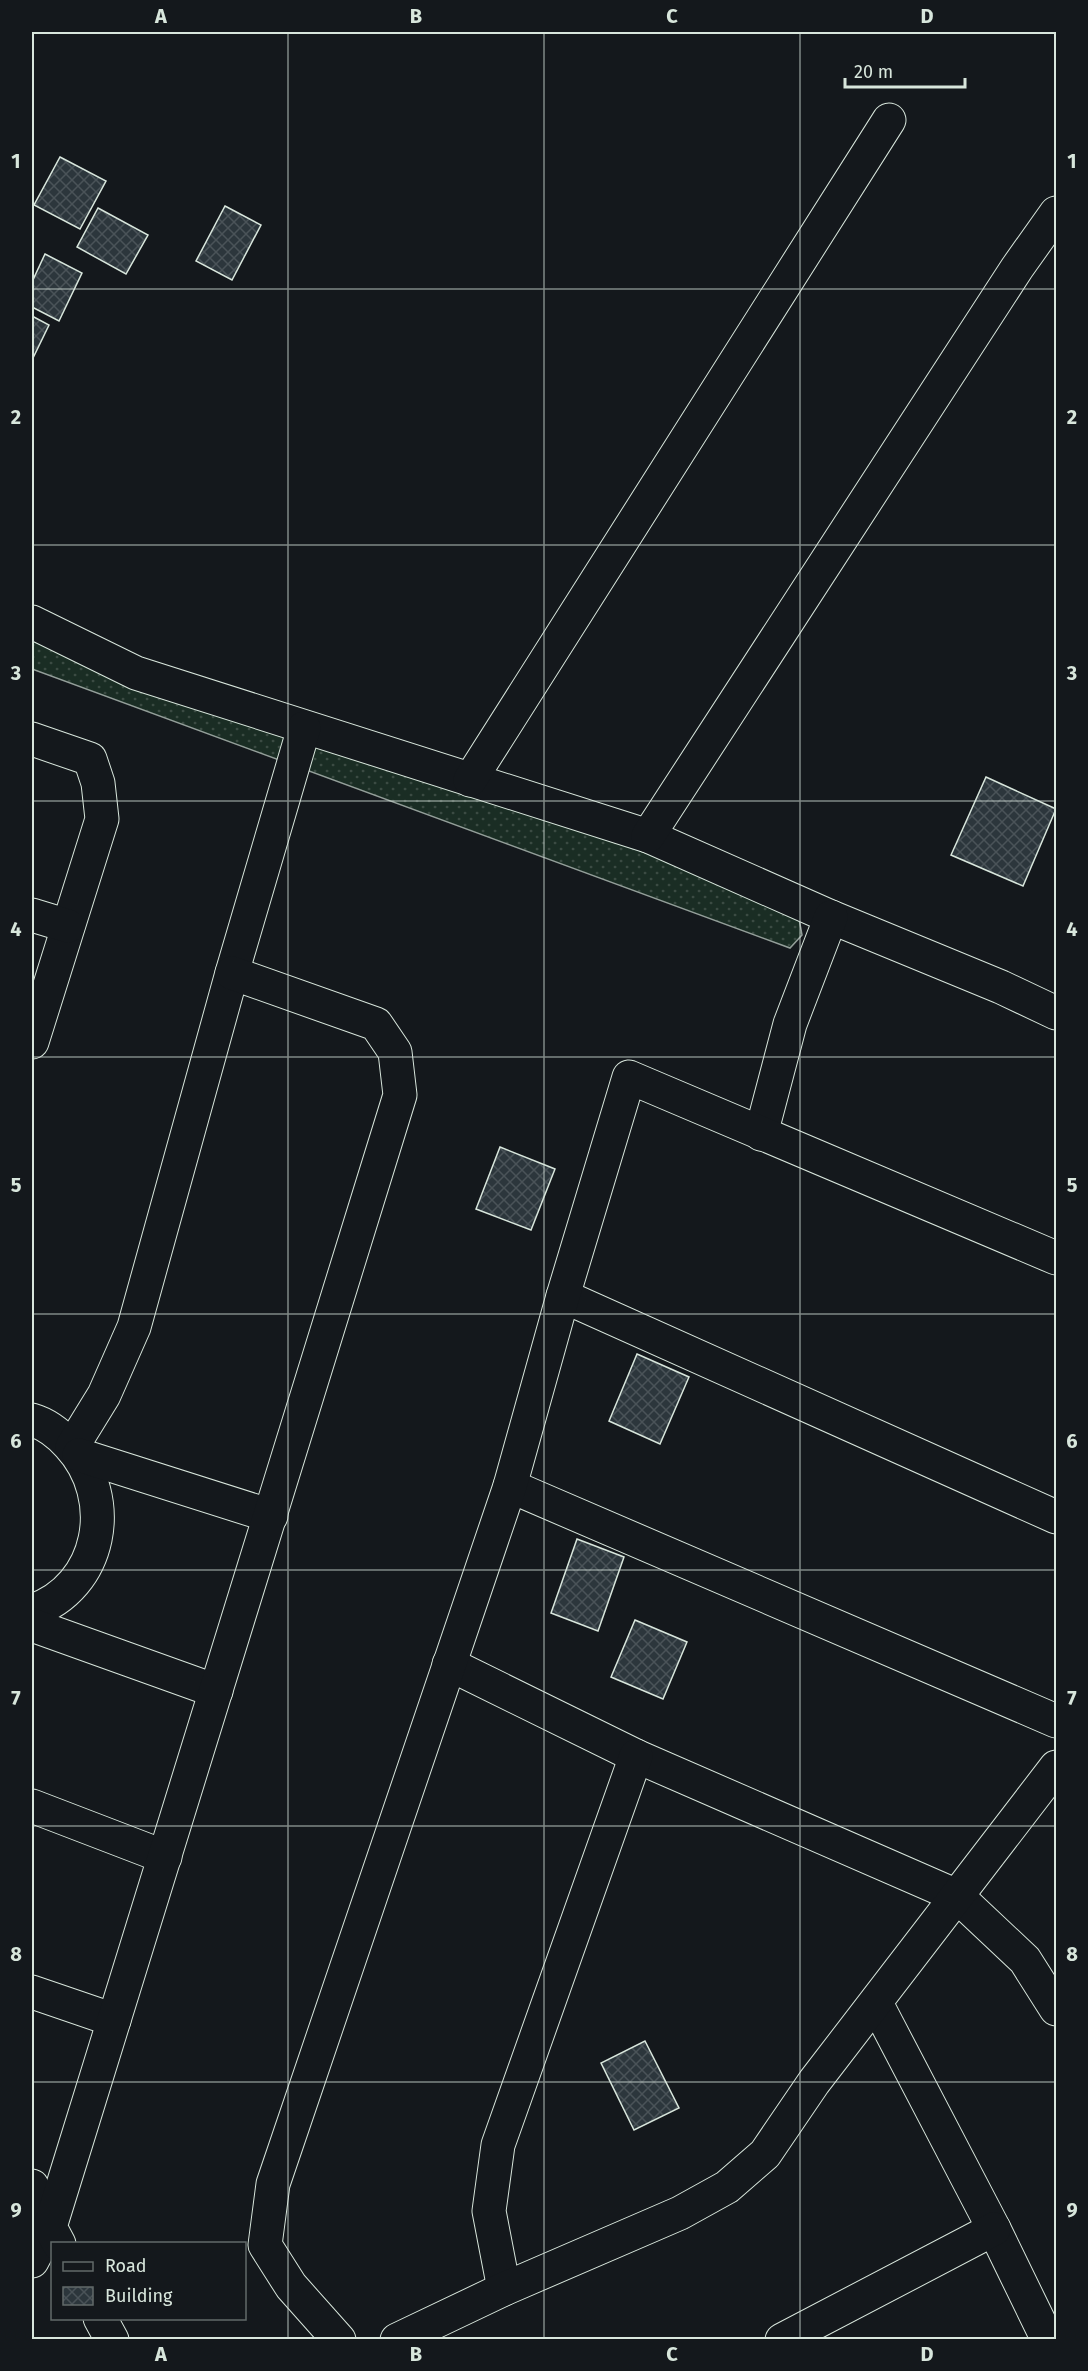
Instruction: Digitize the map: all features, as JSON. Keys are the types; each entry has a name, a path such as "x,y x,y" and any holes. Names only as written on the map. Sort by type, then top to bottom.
{"street":[{"path":"470,780 889,120"},
{"path":"648,836 1017,268 1056,213"},
{"path":"32,622 136,673 648,836 831,917 1056,1012"},
{"path":"75,1451 104,1395 134,1328 232,974 304,728"},
{"path":"32,739 90,759 98,783 102,819 32,1042"},
{"path":"32,915 68,926"},
{"path":"761,1134 790,1024 831,917"},
{"path":"32,2261 55,2235 114,2020 400,1095 395,1052 376,1024 232,974"},
{"path":"339,2340 291,2286 265,2244 273,2184 510,1486 563,1296 629,1077 1056,1258"},
{"path":"563,1296 1056,1517"},
{"path":"32,1420 61,1436 75,1451 92,1478 98,1504 98,1531 91,1557 77,1579 58,1598 32,1611"},
{"path":"75,1451 271,1516"},
{"path":"510,1486 1056,1721"},
{"path":"32,1625 216,1691"},
{"path":"449,1664 636,1756 957,1896 1024,1960 1056,2009"},
{"path":"504,2289 489,2211 498,2145 636,1756"},
{"path":"397,2340 504,2289 680,2212 727,2187 765,2154 814,2082 1056,1767"},
{"path":"32,1806 165,1857"},
{"path":"32,1992 114,2020"},
{"path":"876,2003 994,2229 1048,2340"},
{"path":"32,2186 55,2235"},
{"path":"782,2340 994,2229"},
{"path":"101,2320 112,2340"}],"green space":[{"path":"32,622 470,780 798,913 802,935 790,948 32,669"}],"building":[{"path":"60,157 106,181 80,229 34,205"},
{"path":"225,206 261,225 232,280 196,261"},
{"path":"98,208 148,235 126,274 77,247"},
{"path":"45,254 82,273 59,321 32,307 32,282"},
{"path":"32,316 49,325 33,358 32,357"},
{"path":"986,777 1056,809 1023,886 951,855"},
{"path":"500,1147 555,1169 531,1230 476,1209"},
{"path":"637,1354 689,1377 660,1444 609,1421"},
{"path":"577,1539 624,1557 598,1631 551,1613"},
{"path":"635,1620 687,1642 663,1699 611,1677"},
{"path":"645,2041 679,2108 634,2130 601,2063"}]}
